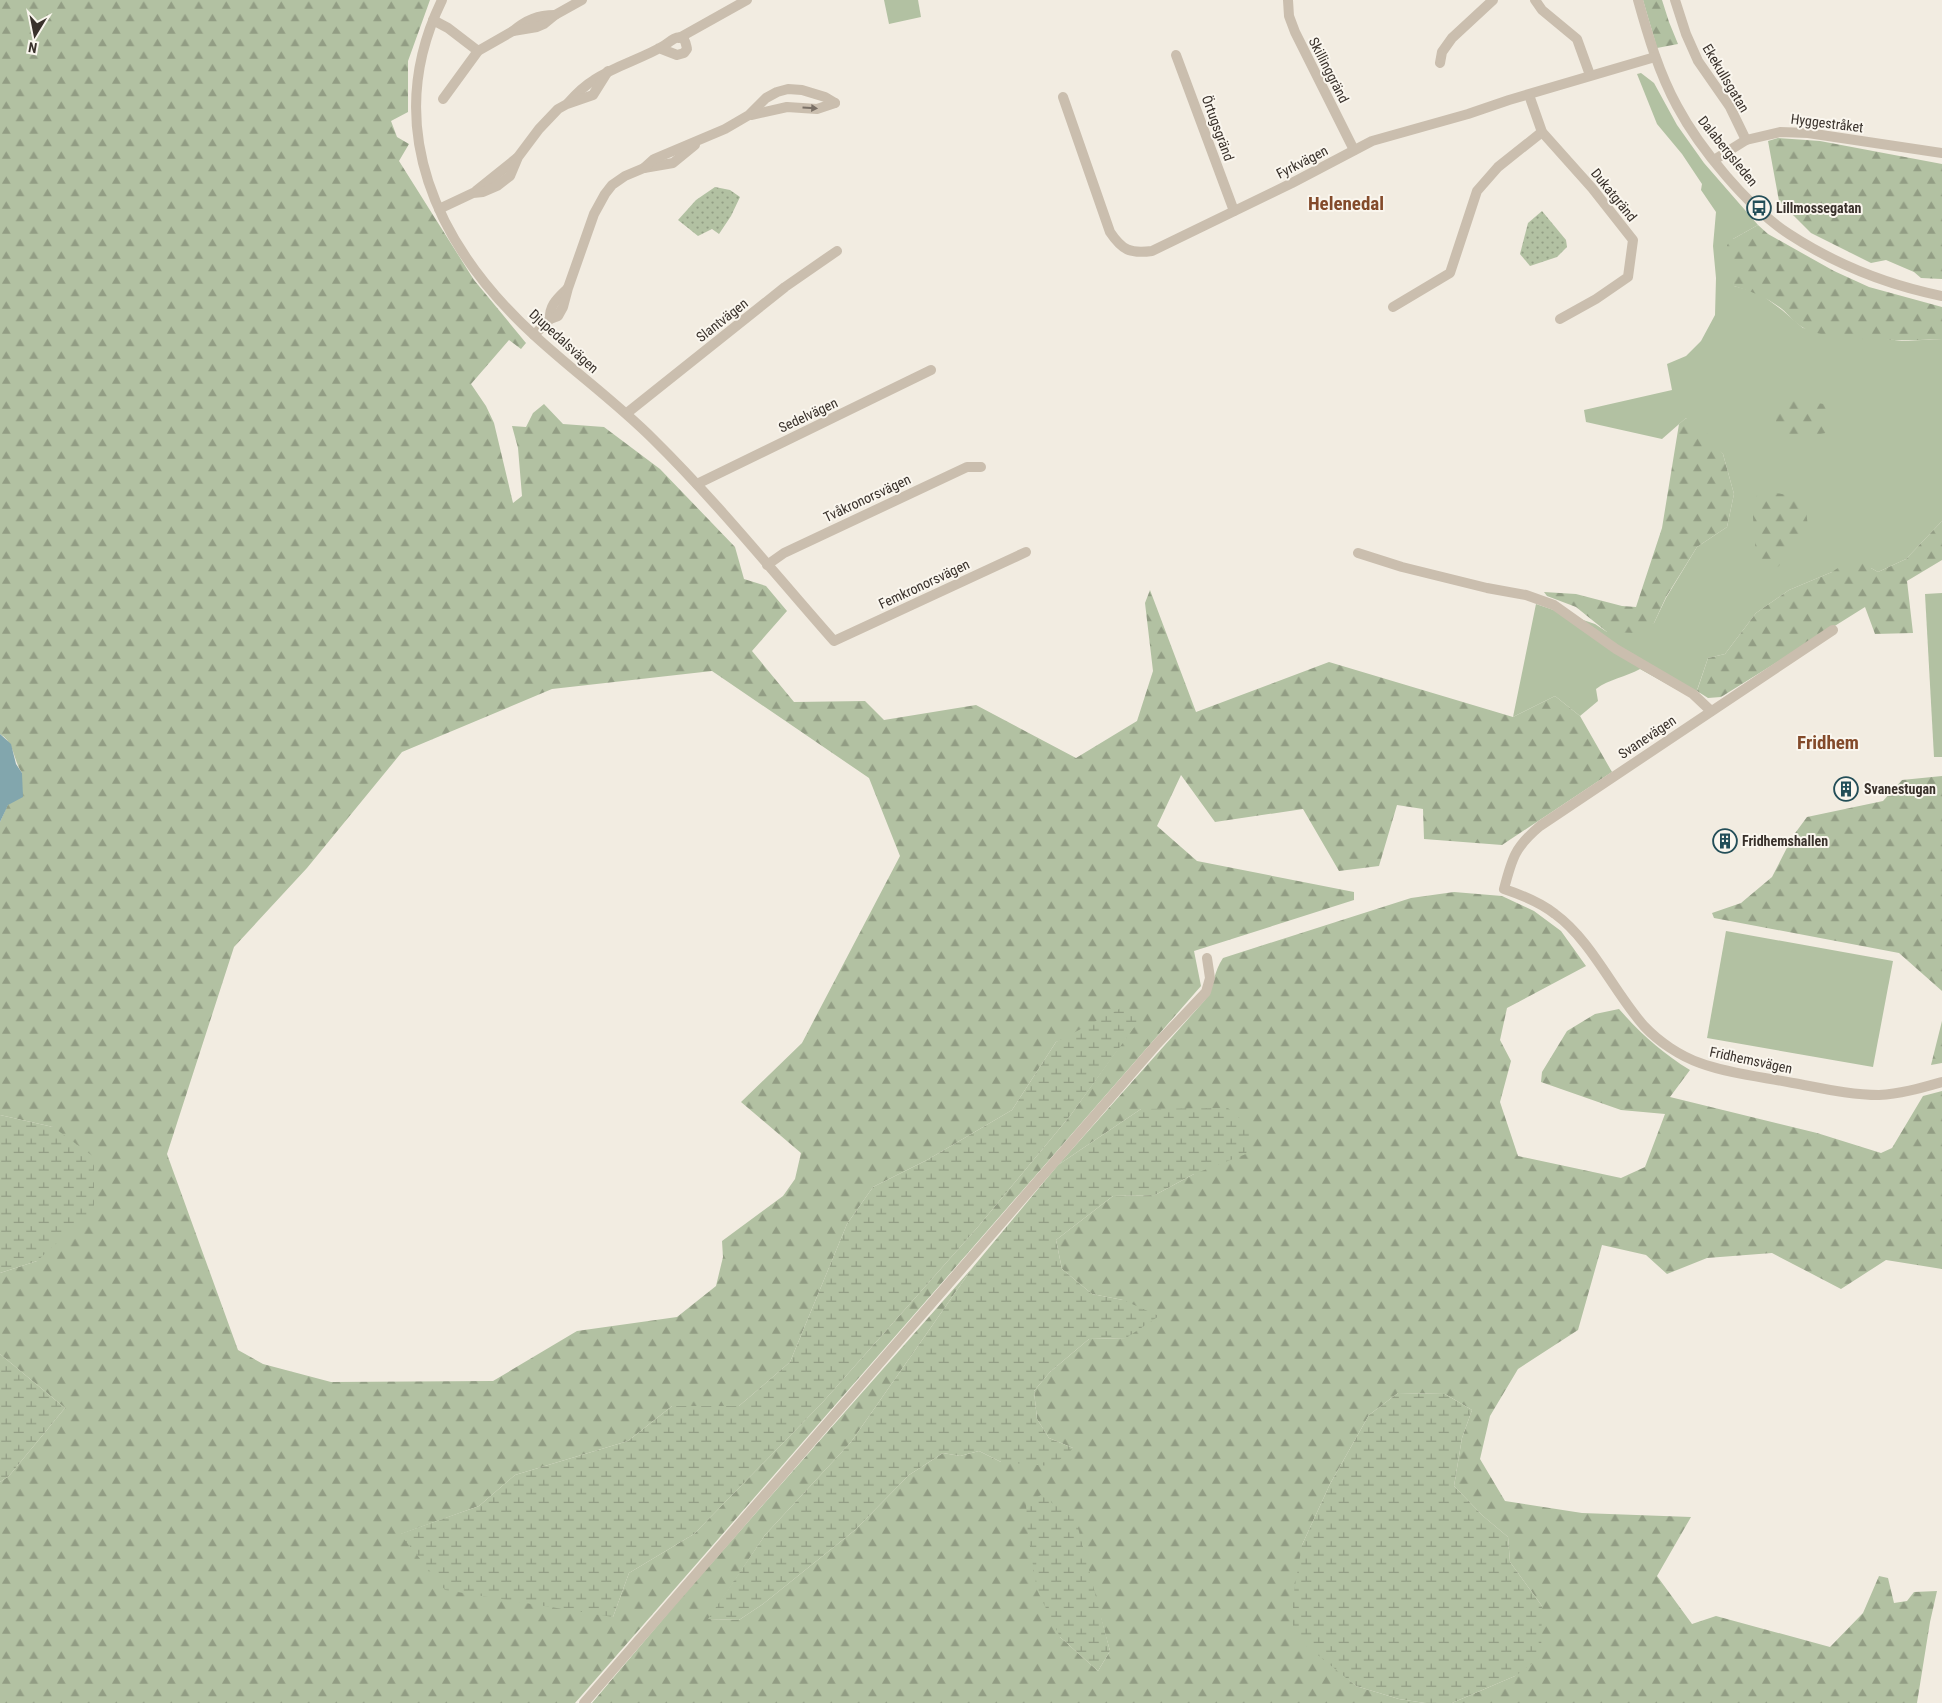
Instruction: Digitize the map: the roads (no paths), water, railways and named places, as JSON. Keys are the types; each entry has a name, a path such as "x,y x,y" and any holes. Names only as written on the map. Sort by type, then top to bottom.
{"street":[{"name":"Djupedalsvägen","path":"442,0 427,34 418,71 416,120 421,157 439,208 462,250 481,278 534,335 627,413 697,484 834,641"},
{"path":"443,99 478,51 513,31 530,18 555,15 582,0"},
{"path":"439,208 474,193 518,157 539,129 558,110 567,104 580,89 608,70 679,38 747,0"},
{"name":"Skillinggränd","path":"1288,0 1295,32 1354,150"},
{"path":"1440,64 1442,52 1452,38 1492,0"},
{"path":"1534,0 1542,10 1577,39 1590,75"},
{"name":"Dalabergsleden","path":"1638,0 1655,57 1677,106 1714,160 1748,198 1790,235 1856,270 1896,285 1942,296"},
{"name":"Ekekullsgatan","path":"1675,0 1686,34 1698,61 1730,108 1746,140"},
{"path":"433,20 448,28 478,51"},
{"path":"659,48 677,54 684,53 687,49 686,42 683,38 679,38"},
{"name":"Örtugsgränd","path":"1176,55 1234,211"},
{"name":"Fyrkvägen","path":"1063,97 1110,232 1124,249 1134,252 1152,251 1372,141 1399,132 1442,122 1590,75 1655,57"},
{"path":"783,90 788,100 787,107"},
{"path":"534,335 550,319 549,311 555,301 568,288 594,214 604,194 612,185 625,176 644,168 654,159 704,139 749,115 787,107 817,109 835,104 825,97 802,90 783,90 766,98 749,115"},
{"name":"Dukatgränd","path":"1529,95 1542,132 1592,188 1633,240 1628,278 1560,319"},
{"path":"1393,307 1450,273 1477,190 1498,167 1542,132"},
{"name":"Hyggestråket","path":"1714,160 1746,140 1780,132 1793,132 1942,153"},
{"name":"Slantvägen","path":"627,413 785,288 836,251"},
{"name":"Sedelvägen","path":"697,484 931,370"},
{"name":"Tvåkronorsvägen","path":"767,565 784,552 967,467 981,467"},
{"name":"Femkronorsvägen","path":"834,641 1026,552"},
{"path":"1358,553 1402,567 1478,586 1526,595 1554,605 1616,649 1693,694 1711,712"},
{"name":"Svanevägen","path":"1504,889 1516,851 1523,840 1540,826 1833,630"},
{"name":"Fridhemsvägen","path":"1504,889 1518,894 1556,914 1574,931 1586,946 1617,992 1645,1027 1667,1045 1700,1063 1721,1069 1858,1094 1881,1095 1903,1092 1942,1082"},
{"path":"584,1703 1138,1067 1206,992 1210,978 1207,958"}],"water":[{"path":"0,734 11,744 16,764 22,773 23,797 8,805 0,822"}],"place":[{"name":"Lillmossegatan","path":"1759,208"},
{"name":"Svanestugan","path":"1846,789"},
{"name":"Fridhemshallen","path":"1725,841"}],"district":[{"name":"Helenedal","path":"1346,203"},
{"name":"Fridhem","path":"1828,742"}]}
